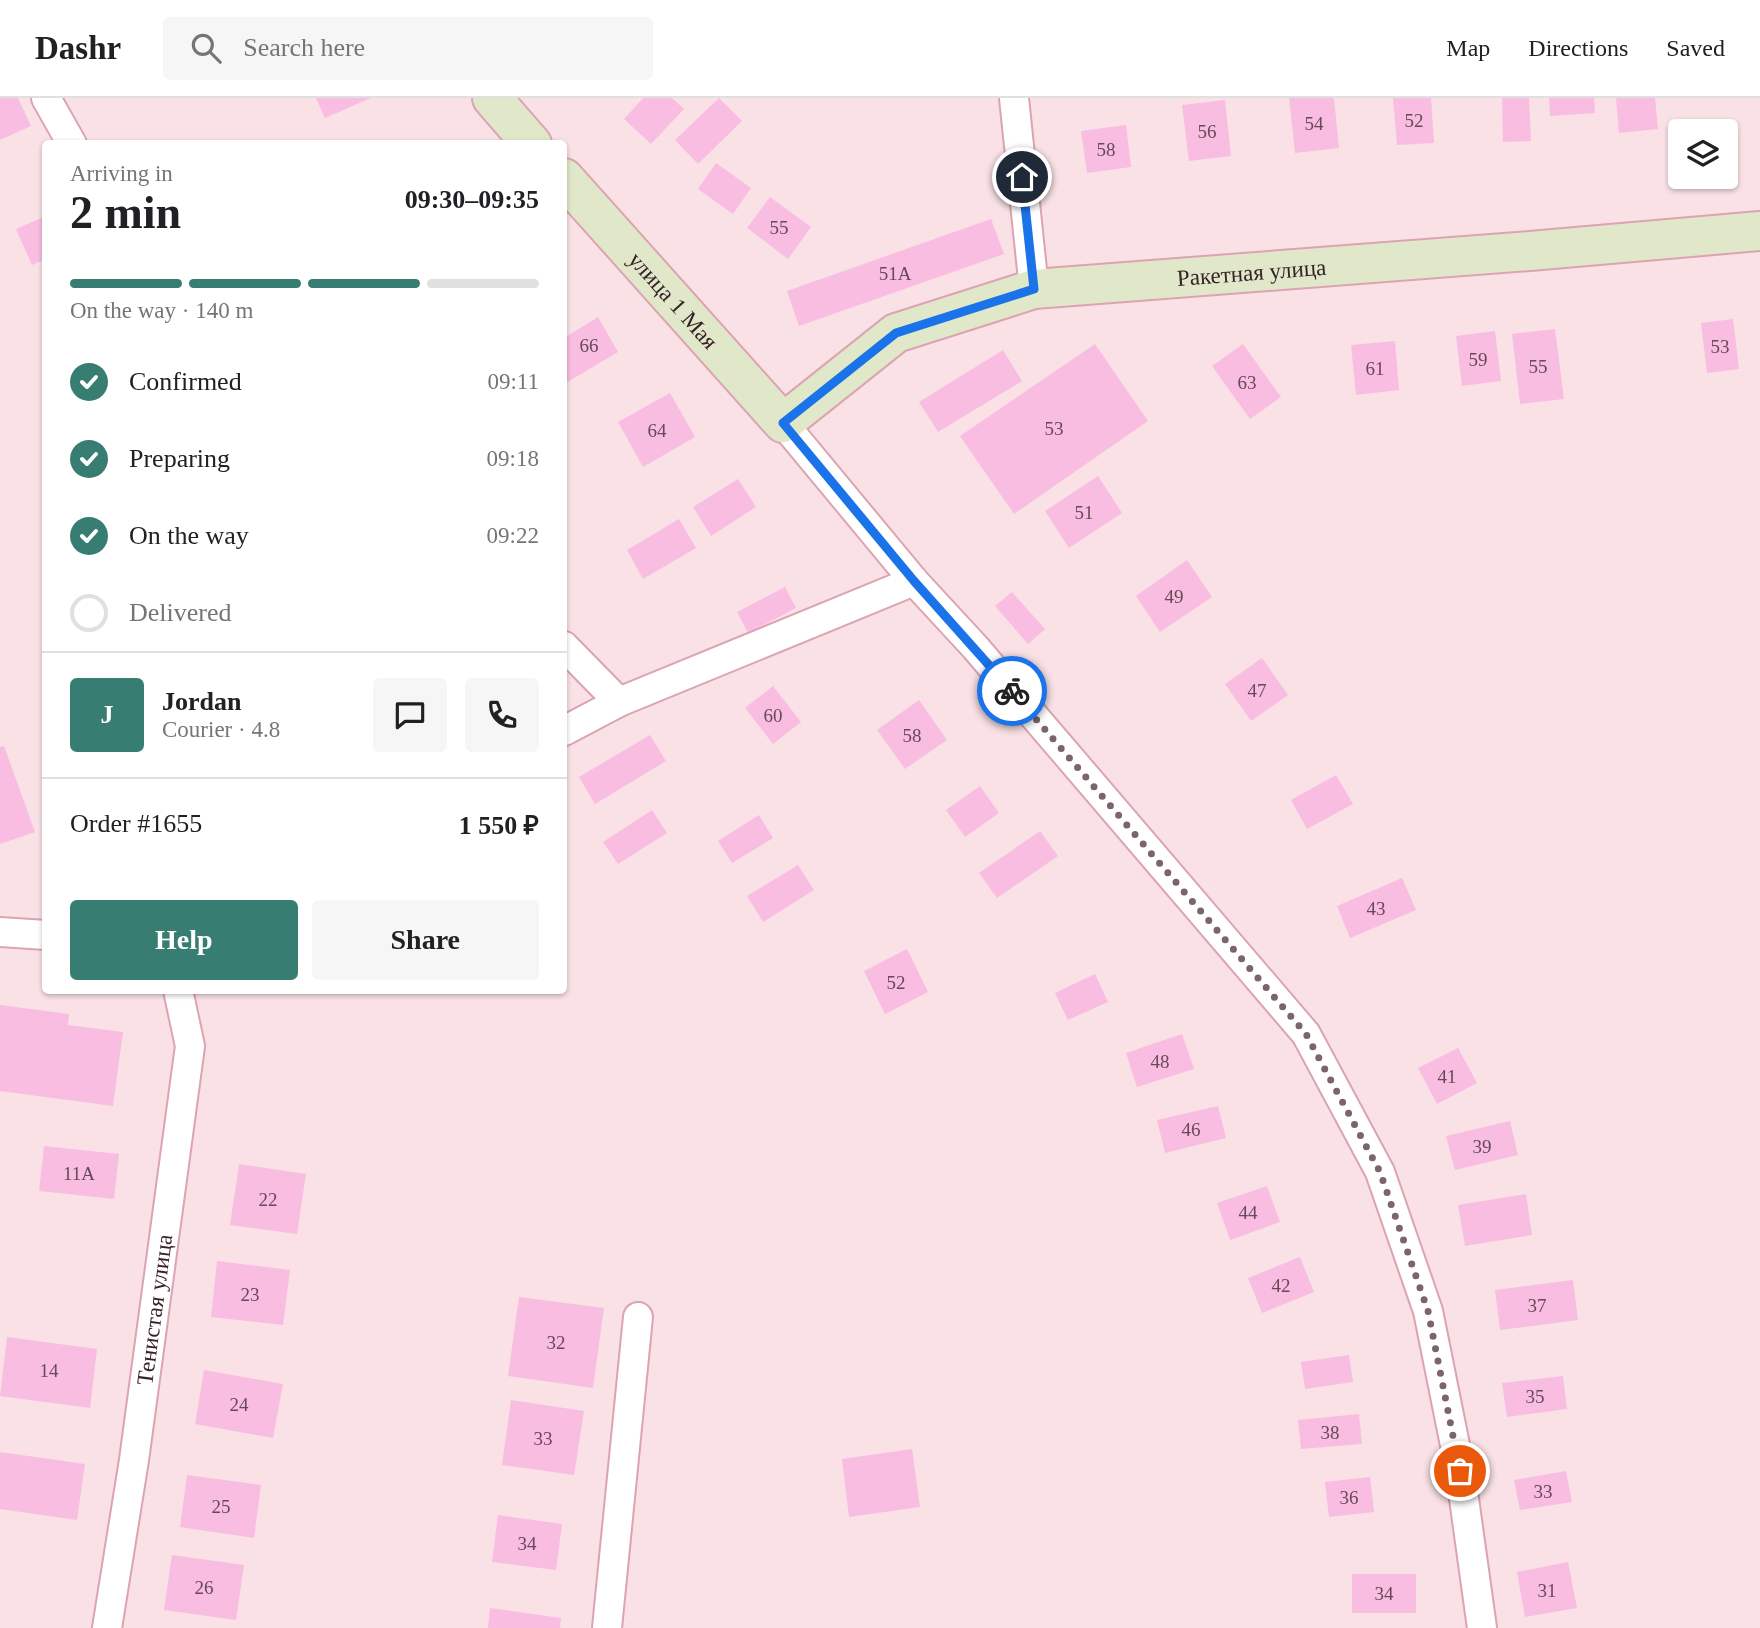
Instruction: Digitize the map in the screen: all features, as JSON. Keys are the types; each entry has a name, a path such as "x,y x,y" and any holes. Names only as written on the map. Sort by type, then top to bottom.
{"main road":[{"path":"492,98 529,140"},
{"name":"улица 1 Мая","path":"567,181 783,423"},
{"name":"Ракетная улица","path":"783,423 896,333 1034,289 1760,231"}],"street":[{"path":"46,98 70,140"},
{"path":"1014,98 1034,289"},
{"path":"783,423 848,504 975,647 1306,1034 1380,1172 1428,1311 1460,1471 1482,1628"},
{"path":"567,728 619,702 914,581"},
{"path":"567,649 619,702"},
{"path":"0,932 42,935"},
{"name":"Тенистая улица","path":"107,1628 134,1460 190,1046 178,994"},
{"path":"607,1628 638,1317"}],"building":[{"path":"0,98 18,98 31,126 0,140"},
{"path":"316,98 371,98 325,118"},
{"path":"643,98 672,98 684,109 651,144 624,119"},
{"path":"719,98 742,121 698,164 675,140"},
{"path":"1289,98 1334,98 1339,148 1295,153"},
{"path":"1393,98 1431,98 1434,143 1397,145"},
{"path":"1502,98 1529,98 1531,141 1503,142"},
{"path":"1549,98 1594,98 1595,113 1550,116"},
{"path":"1616,98 1655,98 1658,129 1619,133"},
{"path":"1225,100 1231,156 1189,161 1182,105"},
{"path":"1126,125 1131,167 1087,173 1081,131"},
{"path":"716,163 751,188 733,214 698,189"},
{"path":"770,197 811,227 788,259 747,228"},
{"path":"42,218 42,261 32,265 16,229"},
{"path":"991,219 1004,254 799,326 787,291"},
{"path":"598,317 618,352 567,382 567,336"},
{"path":"1733,319 1739,369 1707,373 1701,323"},
{"path":"1555,329 1564,399 1520,404 1512,334"},
{"path":"1495,331 1501,381 1462,386 1456,336"},
{"path":"1395,341 1399,390 1356,395 1351,345"},
{"path":"1095,344 1148,421 1014,514 960,436"},
{"path":"1243,344 1281,397 1250,419 1212,366"},
{"path":"1003,350 1022,381 938,432 919,402"},
{"path":"670,393 695,437 643,467 618,422"},
{"path":"1098,476 1122,513 1069,548 1045,511"},
{"path":"738,479 756,507 711,536 693,507"},
{"path":"679,519 696,548 643,579 627,550"},
{"path":"1187,560 1212,597 1160,632 1136,596"},
{"path":"785,587 796,608 748,633 737,612"},
{"path":"1012,592 1045,629 1028,644 995,606"},
{"path":"1262,658 1288,695 1251,721 1225,684"},
{"path":"773,686 801,722 773,744 745,708"},
{"path":"919,700 947,740 905,769 877,730"},
{"path":"650,735 666,761 595,804 579,777"},
{"path":"4,746 35,832 0,844 0,747"},
{"path":"1336,775 1353,804 1307,829 1291,800"},
{"path":"980,786 999,813 965,837 946,810"},
{"path":"652,810 667,833 618,864 603,842"},
{"path":"759,815 773,838 732,863 718,841"},
{"path":"1040,831 1058,856 997,898 979,873"},
{"path":"798,865 814,890 763,922 747,896"},
{"path":"1402,878 1416,910 1350,938 1337,906"},
{"path":"907,949 928,992 885,1014 864,971"},
{"path":"1095,974 1108,1002 1068,1020 1055,993"},
{"path":"0,1005 69,1014 68,1025 123,1032 113,1106 0,1091"},
{"path":"1182,1034 1194,1069 1137,1087 1126,1053"},
{"path":"1458,1048 1477,1083 1437,1104 1418,1068"},
{"path":"1218,1106 1226,1138 1165,1153 1157,1120"},
{"path":"1510,1121 1518,1155 1455,1170 1446,1136"},
{"path":"44,1146 119,1154 114,1199 39,1191"},
{"path":"239,1164 306,1174 297,1234 230,1225"},
{"path":"1267,1186 1280,1222 1230,1240 1217,1203"},
{"path":"1526,1194 1532,1235 1465,1246 1458,1205"},
{"path":"1300,1257 1314,1292 1262,1313 1248,1278"},
{"path":"217,1261 290,1270 283,1325 211,1317"},
{"path":"1573,1280 1578,1320 1500,1330 1495,1290"},
{"path":"519,1297 604,1308 593,1388 508,1376"},
{"path":"7,1337 97,1349 90,1408 0,1396"},
{"path":"1349,1355 1353,1382 1305,1389 1301,1362"},
{"path":"204,1370 283,1384 273,1438 195,1424"},
{"path":"1563,1376 1567,1409 1507,1417 1502,1383"},
{"path":"511,1400 584,1411 574,1475 502,1465"},
{"path":"1359,1414 1362,1444 1301,1449 1298,1420"},
{"path":"912,1449 920,1507 849,1517 842,1459"},
{"path":"0,1452 85,1464 77,1520 0,1509"},
{"path":"1566,1471 1572,1502 1520,1510 1514,1480"},
{"path":"187,1475 261,1485 254,1538 180,1527"},
{"path":"1370,1477 1374,1512 1329,1517 1325,1482"},
{"path":"498,1515 562,1524 556,1570 492,1562"},
{"path":"172,1555 244,1565 236,1620 164,1610"},
{"path":"1568,1562 1577,1608 1525,1617 1517,1572"},
{"path":"1352,1574 1416,1574 1416,1613 1352,1613"},
{"path":"490,1608 561,1618 560,1628 488,1628"}],"way so far":[{"path":"1012,691 1306,1034 1380,1172 1428,1311 1460,1471"}],"route":[{"path":"1012,691 848,504 783,423 896,333 1034,289 1022,177"}]}
